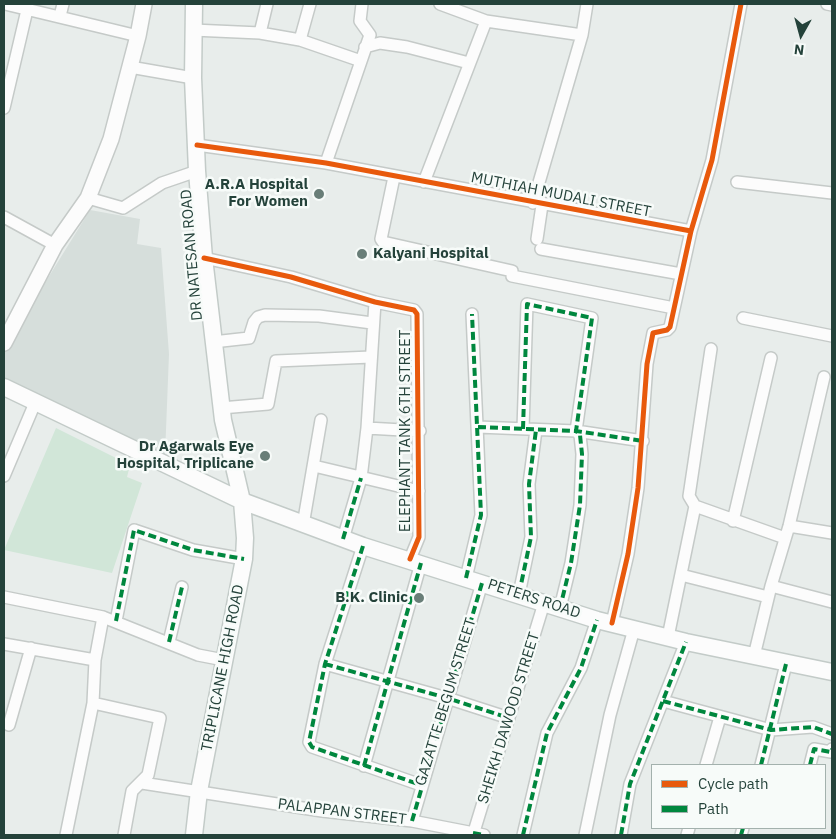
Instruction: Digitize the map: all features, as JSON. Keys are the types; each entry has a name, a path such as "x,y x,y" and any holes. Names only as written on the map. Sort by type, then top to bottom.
{"main road":[{"name":"DR NATESAN ROAD","path":"194,4 193,78 197,171 204,258 221,408 242,501"},
{"name":"PETERS ROAD","path":"4,387 242,501 363,546 605,622 686,642 832,672"},
{"name":"TRIPLICANE HIGH ROAD","path":"194,835 199,791 244,559 245,538 242,501"}],"street":[{"path":"5,4 138,36"},
{"path":"60,16 63,4"},
{"path":"4,343 55,245 88,198 111,139 138,36 144,4"},
{"path":"260,33 267,4"},
{"path":"300,40 310,4"},
{"path":"326,163 370,35 360,21 362,4"},
{"path":"440,4 486,21 582,35"},
{"path":"587,4 582,35 538,204 539,244 681,274"},
{"path":"523,835 547,733 605,622 628,554 643,441 647,364 653,333 669,329 691,231 712,160 741,4"},
{"path":"827,4 832,5"},
{"path":"4,108 27,10"},
{"path":"424,182 486,21"},
{"path":"193,30 260,33 300,40 361,61"},
{"path":"366,47 380,43 407,47 469,63"},
{"path":"130,68 193,78"},
{"name":"MUTHIAH MUDALI STREET","path":"197,145 326,163 691,231"},
{"path":"88,198 123,208 162,183 197,171"},
{"path":"394,177 381,239 383,242 512,271 512,276 674,308"},
{"path":"737,182 832,193"},
{"path":"4,217 55,245"},
{"name":"ELEPHANT TANK 6TH STREET","path":"204,258 291,277 375,302 414,310 418,314 419,537 386,682 364,766"},
{"path":"343,539 361,478 367,428 372,323 375,302"},
{"path":"523,429 527,304 592,318 576,431"},
{"path":"466,578 481,515 472,314"},
{"path":"213,342 249,338 254,322 258,317 264,315 319,316 372,323"},
{"path":"743,318 832,336"},
{"path":"711,349 689,496 695,506 785,538"},
{"path":"221,408 268,404 276,361 371,357"},
{"path":"733,521 772,358"},
{"path":"754,656 769,592 789,526 824,377"},
{"path":"4,476 35,403"},
{"path":"303,525 321,420"},
{"path":"478,427 576,431 643,441"},
{"path":"367,428 420,431"},
{"path":"519,594 531,538 529,484 536,430"},
{"name":"SHEIKH DAWOOD STREET","path":"477,835 509,718 552,605 571,563 580,506 582,454 580,435 576,431"},
{"path":"314,466 419,491"},
{"path":"668,637 695,506"},
{"path":"789,526 832,533"},
{"path":"116,621 134,530 192,550 244,559"},
{"path":"363,546 325,664 310,745 421,785"},
{"path":"681,576 832,602"},
{"name":"GAZATTE BEGUM STREET","path":"412,821 421,785 482,583"},
{"path":"169,642 182,587"},
{"path":"4,597 103,617 198,654 224,660"},
{"path":"66,835 92,703 95,660 103,617"},
{"path":"585,835 610,716 634,629"},
{"path":"621,835 630,784 686,642"},
{"path":"4,644 95,660"},
{"path":"9,725 31,648"},
{"path":"325,664 447,698 509,718"},
{"path":"761,764 786,664"},
{"path":"663,701 771,730 813,727 832,734"},
{"path":"92,703 160,718 148,776 132,791 124,835"},
{"path":"706,764 720,717"},
{"path":"810,764 814,749 831,752 832,749"},
{"name":"PALAPPAN STREET","path":"142,783 322,811 412,821 477,835"}],"shaded area":[{"path":"90,210 140,219 137,244 161,248 169,354 165,455 4,378 4,349"}],"green space":[{"path":"56,428 130,465 127,477 142,483 112,573 4,550"}],"marked path":[{"path":"523,429 527,304 592,318 576,431 580,435 582,454 580,505 571,563 560,608"},
{"path":"466,578 481,515 472,314"},
{"path":"478,427 576,431 643,441"},
{"path":"519,594 531,537 529,484 536,430"},
{"path":"343,539 361,478"},
{"path":"116,621 134,530 193,550 244,559"},
{"path":"363,546 325,664 309,742 312,747 421,785"},
{"path":"364,766 421,563"},
{"path":"412,821 482,583"},
{"path":"169,642 182,587"},
{"path":"523,835 547,733 581,668 597,620"},
{"path":"621,835 630,784 686,642"},
{"path":"325,664 447,698 509,718"},
{"path":"761,764 786,664"},
{"path":"663,701 771,730 813,727 832,734"},
{"path":"810,764 814,749 831,752 832,749"},
{"path":"741,835 743,829"},
{"path":"473,833 484,835"}],"cycle path":[{"path":"612,623 628,554 638,488 647,364 653,333 667,330 670,327 691,231 712,160 741,4"},
{"path":"197,145 326,163 691,231"},
{"path":"204,258 291,277 375,302 414,310 417,314 419,537 410,559"}],"place":[{"name":"A.R.A Hospital For Women","path":"319,194"},
{"name":"Kalyani Hospital","path":"362,254"},
{"name":"Dr Agarwals Eye Hospital, Triplicane","path":"265,456"},
{"name":"B.K. Clinic","path":"419,598"}]}
